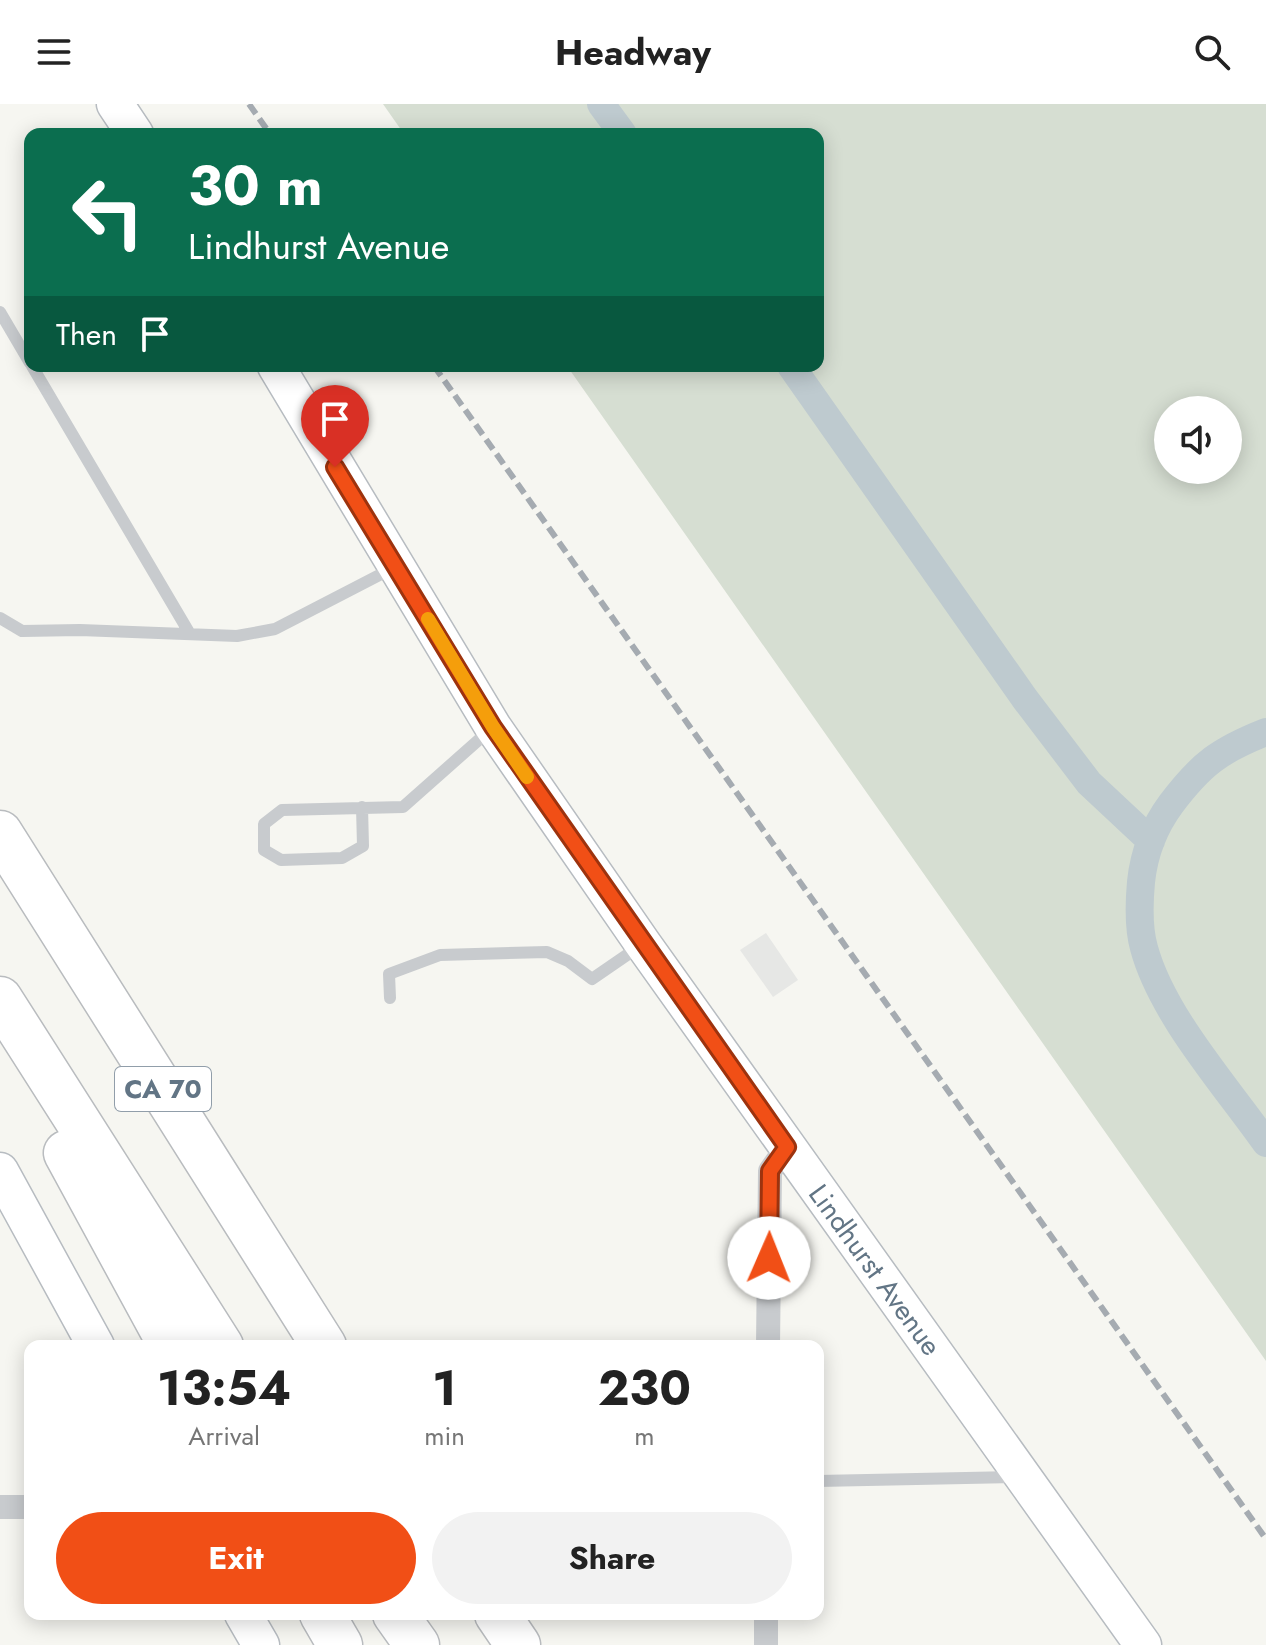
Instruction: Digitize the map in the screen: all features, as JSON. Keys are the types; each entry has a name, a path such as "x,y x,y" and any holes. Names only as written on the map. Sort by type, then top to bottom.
{"highway":[{"name":"CA 70","path":"0,833 320,1340"},
{"name":"CA 70","path":"1,1002 217,1340"},
{"path":"1,1002 57,1136 168,1340"},
{"path":"325,1620 340,1645"},
{"path":"399,1620 417,1645"},
{"path":"501,1620 518,1645"}],"main road":[{"path":"115,104 131,128"},
{"name":"Lindhurst Avenue","path":"280,372 493,727 643,944 1143,1645"},
{"path":"0,1171 93,1340"},
{"path":"246,1620 261,1645"}],"street":[{"path":"768,1340 770,1171 787,1147"},
{"path":"0,1507 24,1507"},
{"path":"766,1620 766,1645"}],"lane":[{"path":"0,312 24,352"},
{"path":"36,372 190,634"},
{"path":"0,618 22,631 237,636 275,629 396,566"},
{"path":"362,807 363,846 342,858 281,860 264,850 264,824 282,810 362,807 403,807 493,727"},
{"path":"390,998 389,974 440,955 547,952 568,961 592,979 643,944"},
{"path":"824,1481 1022,1476"}],"shaded area":[{"path":"383,104 1266,104 1266,1361 571,372 824,372 824,128 400,128"},
{"path":"766,933 798,980 773,997 740,950"}],"waterway":[{"path":"601,104 619,128"},
{"path":"795,372 1025,699 1089,783 1151,841"},
{"path":"1266,732 1212,760 1171,804 1147,851 1139,907 1144,948 1165,999 1197,1049 1266,1143"}],"railway":[{"path":"249,104 266,128"},
{"path":"438,372 1266,1539"}],"slow traffic":[{"path":"428,619 527,777"}],"route":[{"path":"335,467 493,727 787,1147 770,1171 769,1258"}]}
